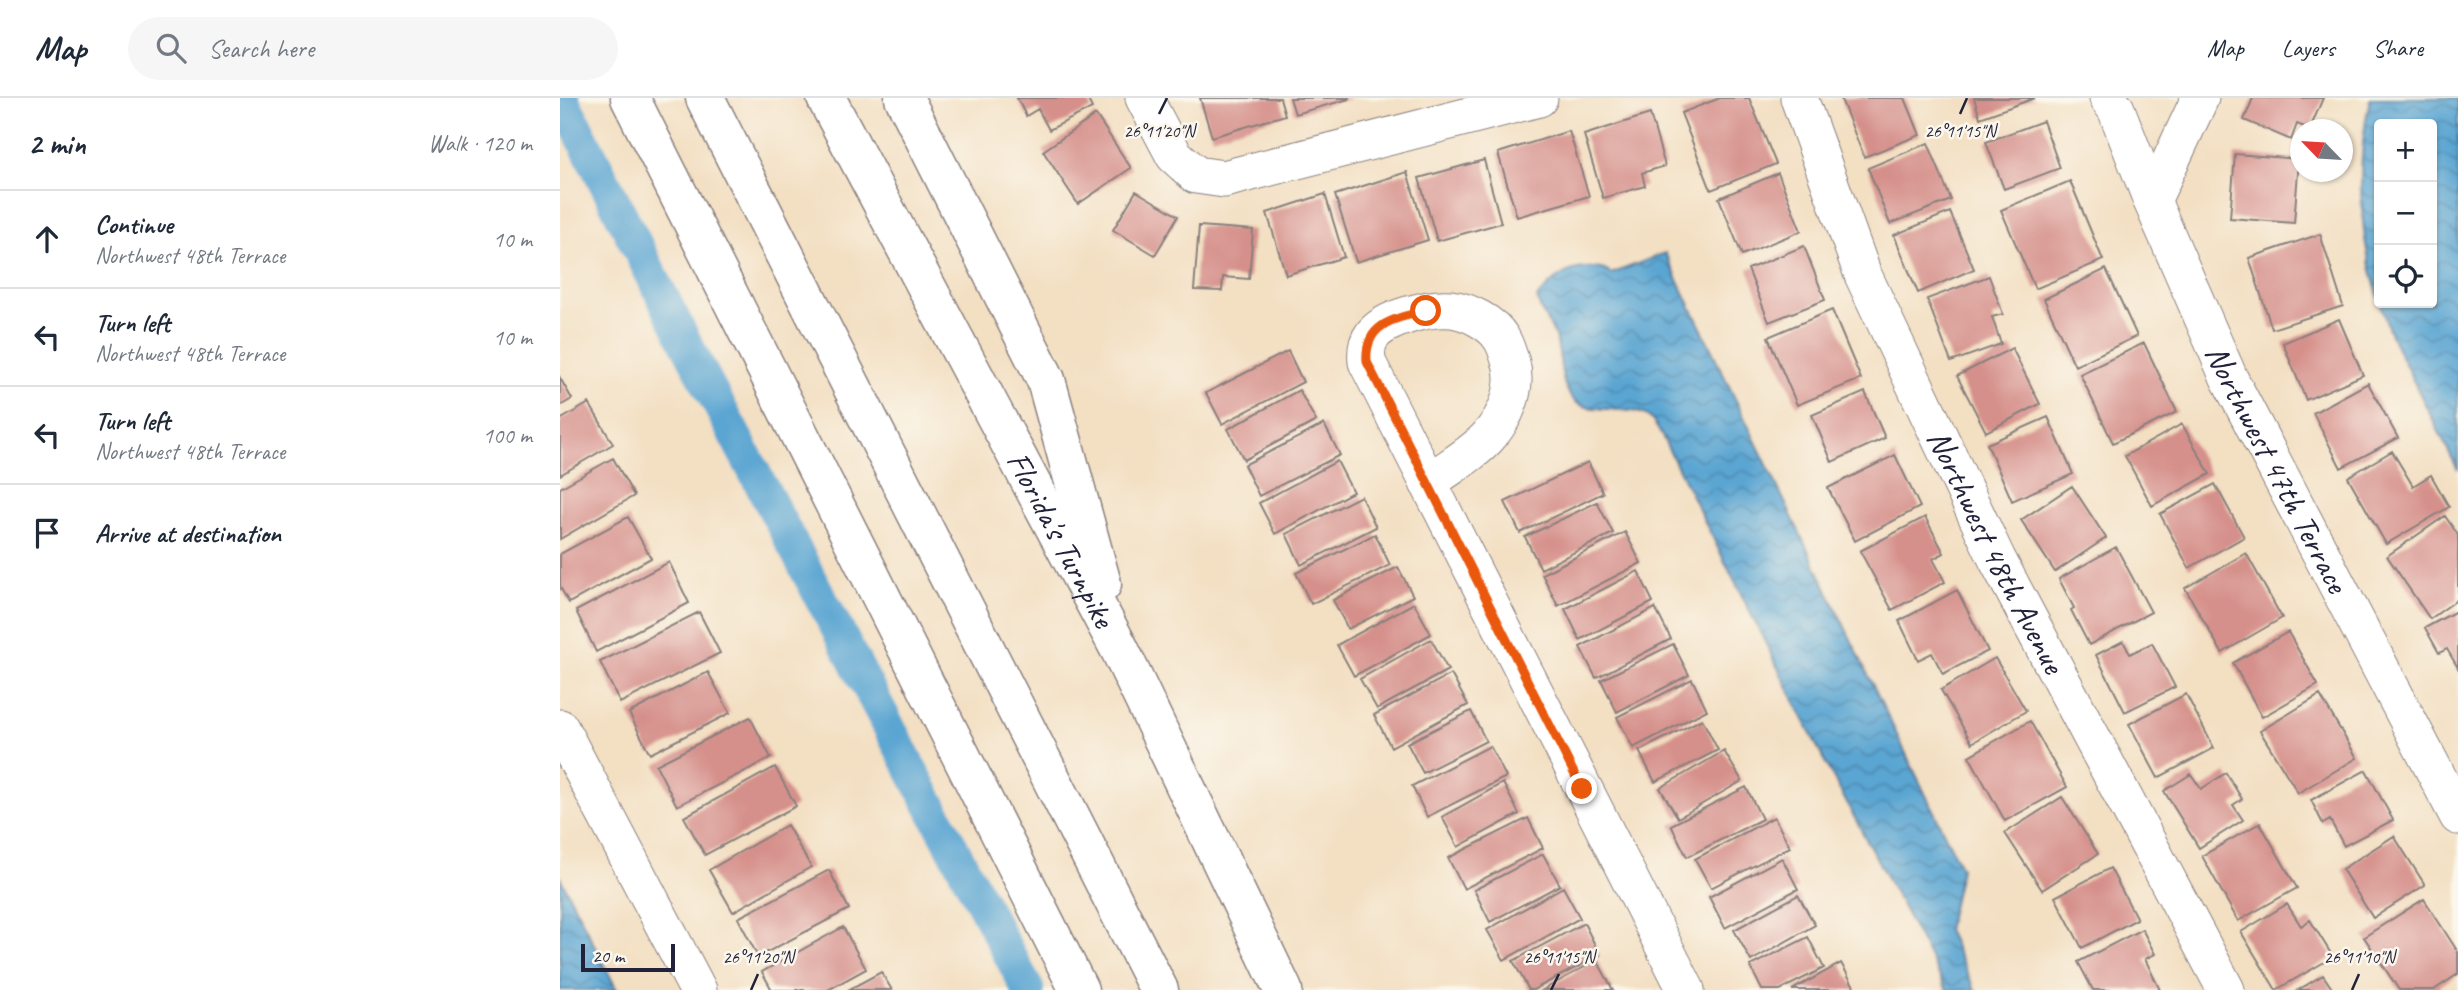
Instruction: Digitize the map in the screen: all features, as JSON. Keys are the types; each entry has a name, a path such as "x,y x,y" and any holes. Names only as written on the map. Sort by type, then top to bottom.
{"highway":[{"path":"630,98 1079,990"},
{"path":"705,98 1159,990"},
{"name":"Florida's Turnpike","path":"825,98 1120,650 1283,990"},
{"path":"904,98 1046,380 1120,650"}],"street":[{"path":"1144,98 1174,155 1196,175 1224,179 1539,98"},
{"name":"Northwest 48th Avenue","path":"1799,98 1863,275 1997,559 2226,990"},
{"path":"2152,201 2200,98"},
{"name":"Northwest 47th Terrace","path":"2113,102 2152,201 2229,378 2458,816"},
{"path":"1428,483 1487,439 1502,418 1511,395 1513,373 1501,337 1488,324 1451,309 1426,311 1381,326 1371,337 1366,350 1367,362 1372,373 1686,990"},
{"path":"560,728 698,990"}],"water":[{"path":"2370,98 2458,98 2458,470 2392,338 2382,308 2437,308 2437,119 2374,119 2374,282 2361,199"},
{"path":"1665,253 1961,868 1947,930 1975,990 1947,990 1828,768 1655,425 1643,414 1583,406 1570,396 1566,388 1556,340 1537,298 1556,279 1569,271 1595,268 1611,274"},
{"path":"560,877 617,990 560,990"}],"building":[{"path":"1017,98 1087,98 1092,108 1049,130 1038,109 1026,116"},
{"path":"1200,98 1280,98 1285,115 1212,137"},
{"path":"1290,98 1349,98 1349,99 1295,114"},
{"path":"1720,98 1749,98 1776,164 1711,190 1681,113"},
{"path":"1905,98 1920,135 1864,157 1841,99"},
{"path":"1974,98 2035,98 1980,118"},
{"path":"2253,98 2323,98 2314,119 2290,119 2290,140 2244,120"},
{"path":"1650,114 1665,166 1642,173 1645,186 1603,198 1584,135"},
{"path":"1096,115 1131,168 1078,204 1043,151"},
{"path":"2043,121 2060,168 2004,189 1986,142"},
{"path":"1569,131 1589,196 1517,217 1498,153"},
{"path":"1928,143 1951,200 1890,224 1868,168"},
{"path":"2235,154 2290,158 2290,182 2297,182 2294,223 2230,218"},
{"path":"1484,160 1501,223 1437,241 1419,178"},
{"path":"1407,172 1428,240 1356,262 1335,195"},
{"path":"1778,173 1801,231 1742,255 1719,198"},
{"path":"2070,181 2103,260 2035,289 2001,210"},
{"path":"1136,191 1178,216 1155,255 1113,230"},
{"path":"1325,194 1344,257 1286,275 1267,213"},
{"path":"1950,212 1974,269 1918,293 1894,235"},
{"path":"1199,226 1253,230 1249,279 1223,277 1222,291 1194,290"},
{"path":"2320,234 2343,306 2272,329 2249,258"},
{"path":"1804,246 1825,300 1769,322 1748,269"},
{"path":"2106,269 2137,336 2075,366 2044,299"},
{"path":"1989,276 2003,314 1992,317 2001,344 1951,362 1927,299"},
{"path":"1832,310 1861,379 1797,405 1768,337"},
{"path":"2339,319 2363,375 2306,400 2283,343"},
{"path":"2144,343 2177,412 2113,443 2080,374"},
{"path":"2012,348 2040,404 1986,432 1957,376"},
{"path":"1288,351 1303,382 1222,424 1206,393"},
{"path":"560,378 572,399 560,406"},
{"path":"2368,383 2398,438 2341,468 2313,413"},
{"path":"1299,390 1316,421 1244,460 1228,429"},
{"path":"1865,392 1885,438 1832,462 1812,415"},
{"path":"589,403 613,444 560,475 560,420"},
{"path":"2048,417 2073,474 2012,501 1987,444"},
{"path":"1324,424 1340,455 1259,496 1244,465"},
{"path":"2182,424 2210,474 2152,506 2125,456"},
{"path":"2392,451 2413,486 2431,475 2449,507 2386,544 2348,477"},
{"path":"1895,455 1920,507 1855,541 1828,488"},
{"path":"613,458 634,496 560,539 560,488"},
{"path":"1337,461 1353,492 1275,534 1259,503"},
{"path":"1588,462 1603,493 1520,533 1505,502"},
{"path":"2215,484 2244,537 2189,568 2160,514"},
{"path":"2072,486 2106,538 2055,572 2021,520"},
{"path":"1361,496 1376,527 1301,565 1286,534"},
{"path":"1597,502 1613,533 1541,569 1525,537"},
{"path":"2445,516 2458,535 2458,599 2430,619 2387,556"},
{"path":"628,517 651,558 569,603 560,587 560,554"},
{"path":"1925,517 1944,553 1933,559 1945,582 1892,610 1860,551"},
{"path":"1625,532 1641,563 1558,606 1542,574"},
{"path":"1375,534 1390,565 1311,604 1296,573"},
{"path":"2116,547 2151,612 2089,645 2059,579"},
{"path":"2246,553 2282,618 2222,653 2185,588"},
{"path":"669,562 689,603 596,652 576,611"},
{"path":"1398,567 1413,596 1348,629 1333,600"},
{"path":"1638,571 1653,602 1580,640 1565,609"},
{"path":"1957,590 1988,651 1943,674 1932,653 1918,660 1899,621"},
{"path":"1414,603 1431,634 1354,676 1337,645"},
{"path":"1655,608 1671,639 1596,678 1580,647"},
{"path":"2458,610 2458,668 2447,649 2439,653 2425,628"},
{"path":"699,612 720,653 620,703 600,662"},
{"path":"2288,632 2318,685 2262,717 2233,663"},
{"path":"1431,639 1448,670 1377,709 1360,679"},
{"path":"2123,641 2130,654 2152,643 2175,687 2125,712 2096,655"},
{"path":"1673,644 1689,675 1617,712 1601,680"},
{"path":"1995,658 2026,711 1972,743 1941,690"},
{"path":"708,672 730,713 650,754 629,713"},
{"path":"1451,674 1468,705 1391,747 1374,715"},
{"path":"1692,679 1707,710 1633,748 1617,717"},
{"path":"2186,694 2214,748 2158,778 2129,724"},
{"path":"2320,695 2357,758 2298,793 2260,731"},
{"path":"1471,711 1486,741 1423,773 1407,743"},
{"path":"750,717 771,758 677,806 656,765"},
{"path":"1702,719 1718,750 1655,782 1639,751"},
{"path":"2030,721 2067,787 2005,821 1969,756"},
{"path":"1490,746 1506,777 1427,817 1412,786"},
{"path":"1724,751 1742,781 1678,818 1660,788"},
{"path":"775,767 796,806 705,855 684,817"},
{"path":"2366,770 2393,820 2344,846 2330,820 2323,824 2311,800"},
{"path":"2226,773 2242,799 2233,805 2243,820 2199,848 2164,791 2191,774 2201,789"},
{"path":"1503,783 1519,814 1458,847 1442,817"},
{"path":"1746,787 1762,819 1687,857 1671,825"},
{"path":"2062,797 2098,854 2042,890 2005,833"},
{"path":"1774,817 1790,847 1711,888 1695,859"},
{"path":"1528,818 1543,848 1464,889 1448,858"},
{"path":"2260,823 2297,888 2238,921 2202,856"},
{"path":"787,825 811,867 733,912 709,870"},
{"path":"2394,836 2425,885 2373,918 2342,869"},
{"path":"1543,854 1560,885 1490,922 1474,890"},
{"path":"1782,858 1798,889 1725,928 1709,897"},
{"path":"2110,868 2137,919 2082,948 2055,897"},
{"path":"829,870 849,909 758,957 738,918"},
{"path":"1563,887 1580,918 1504,960 1487,930"},
{"path":"1798,895 1815,925 1751,961 1734,930"},
{"path":"2424,899 2458,952 2458,974 2434,990 2399,990 2364,937"},
{"path":"2287,904 2301,926 2310,920 2333,957 2276,990 2241,932"},
{"path":"1584,923 1600,955 1529,990 1513,961"},
{"path":"843,927 866,969 828,990 772,990 762,972"},
{"path":"2142,929 2155,954 2145,959 2160,990 2093,990 2078,962"},
{"path":"1808,937 1824,968 1780,990 1762,990 1750,966"},
{"path":"1597,960 1613,990 1543,990"},
{"path":"1841,963 1856,990 1792,990"},
{"path":"881,972 892,990 848,990"},
{"path":"2323,975 2333,990 2298,990"}],"waterway":[{"path":"562,98 685,341 1028,990"}],"route":[{"path":"1426,311 1381,326 1371,337 1366,350 1367,362 1582,789"}]}
